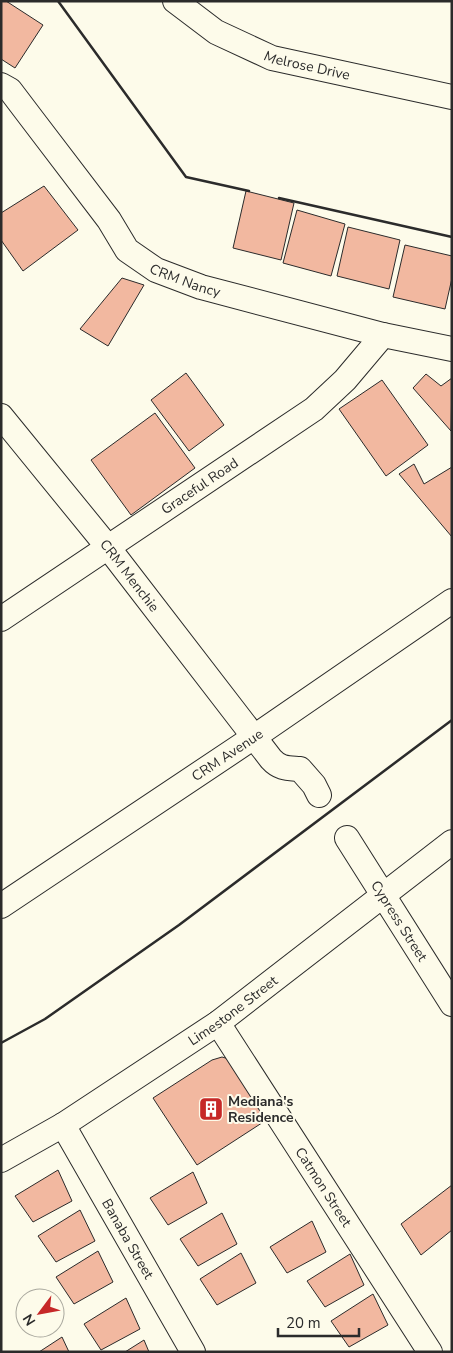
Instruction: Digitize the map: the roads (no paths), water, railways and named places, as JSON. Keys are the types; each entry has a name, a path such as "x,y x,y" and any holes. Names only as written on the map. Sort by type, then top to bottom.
{"street":[{"name":"Melrose Drive","path":"174,1 216,32 272,58 452,97"},
{"name":"CRM Nancy","path":"1,85 10,90 109,220 127,250 156,270 201,287 382,335 452,349"},
{"name":"Graceful Road","path":"1,619 314,408 345,380 382,335"},
{"name":"CRM Menchie","path":"1,416 108,546 276,765 284,768 300,769 314,785 319,795"},
{"name":"CRM Avenue","path":"1,906 254,737 452,600"},
{"name":"Cypress Street","path":"346,838 452,1004"},
{"name":"Limestone Street","path":"1,1160 63,1125 218,1023 452,842"},
{"name":"Catmon Street","path":"218,1023 430,1352"},
{"name":"Banaba Street","path":"63,1125 193,1352"}],"place":[{"name":"Mediana's Residence","path":"211,1109"}]}
